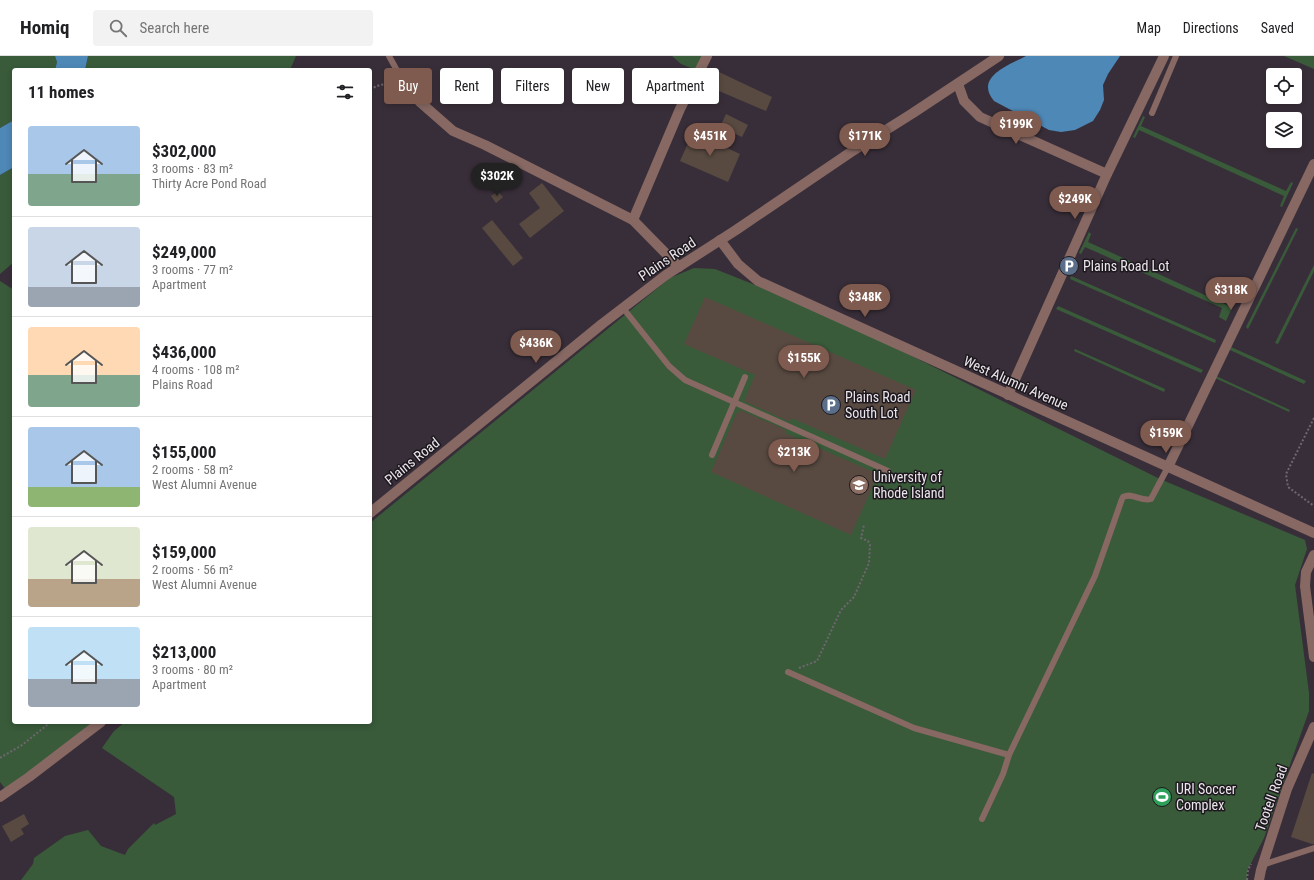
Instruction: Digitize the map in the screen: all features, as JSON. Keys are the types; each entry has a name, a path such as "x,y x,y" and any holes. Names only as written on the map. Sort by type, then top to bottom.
{"street":[{"path":"633,220 680,109 707,56"},
{"name":"Plains Road","path":"372,511 623,308 679,267 851,152 999,56"},
{"path":"1008,395 1107,174 1164,56"},
{"path":"958,84 964,101 980,117 1107,174"},
{"path":"422,104 453,131 485,145 633,220 679,267"},
{"path":"1168,467 1314,164"},
{"name":"West Alumni Avenue","path":"720,240 738,264 758,280 1314,533"},
{"path":"1314,555 1306,572 1305,586 1314,657"},
{"path":"0,797 29,777 98,724"},
{"name":"Tootell Road","path":"1259,880 1262,865 1288,789 1314,727"}],"lane":[{"path":"389,56 396,68"},
{"path":"1152,113 1176,56"},
{"path":"623,308 669,366 685,380 888,471"},
{"path":"712,455 745,378"},
{"path":"982,819 1003,774 1009,755 1095,576 1123,497 1131,495 1142,500 1151,499 1168,467"},
{"path":"788,672 914,728 1009,755"},
{"path":"1262,865 1314,848"}],"path":[{"path":"372,88 384,85"},
{"path":"1314,418 1286,474 1288,487 1314,506"},
{"path":"788,672 817,661 841,610 854,597 869,563 870,545 868,541 861,538 864,525"},
{"path":"0,758 22,745 48,724"}],"green space":[{"path":"0,56 55,56 57,62 56,68 12,68 12,121 0,128"},
{"path":"88,56 296,56 291,68 85,68"},
{"path":"672,56 704,56 699,68 691,68 681,64"},
{"path":"1284,56 1314,56 1314,69"},
{"path":"1143,116 1145,117 1141,126 1286,191 1291,182 1293,183 1282,207 1280,206 1284,196 1139,130 1135,138 1133,137"},
{"path":"12,168 12,264 0,274 0,175"},
{"path":"1296,228 1298,229 1248,329 1246,327"},
{"path":"1089,232 1091,234 1088,242 1229,306 1233,299 1236,299 1226,321 1219,317 1222,308 1085,247 1081,254 1079,253"},
{"path":"1314,265 1314,271 1278,344 1275,343"},
{"name":"University of Rhode Island","path":"694,268 715,269 823,312 1160,479 1305,540 1307,549 1295,585 1309,693 1309,711 1264,838 1247,871 1247,880 21,880 33,864 34,858 65,836 88,830 101,846 125,855 128,849 154,823 155,825 176,814 174,797 102,748 114,731 123,724 372,724 372,521 670,278"},
{"path":"1071,276 1216,340 1215,343 1070,279"},
{"path":"0,281 12,289 12,724 97,724 6,790 0,782"},
{"path":"1058,306 1203,370 1201,373 1056,309"},
{"path":"1231,347 1306,381 1304,384 1230,350"},
{"path":"1075,349 1165,389 1164,392 1074,351"},
{"path":"1216,376 1290,410 1289,412 1215,378"}],"water":[{"path":"55,56 88,56 85,68 56,68 57,62"},
{"path":"1026,56 1120,56 1108,74 1103,85 1104,100 1093,121 1075,130 1061,132 1049,130 994,101 989,93 988,85 996,73"},
{"path":"12,121 12,168 0,175 0,128"}],"building":[{"path":"719,72 772,97 766,111 719,91"},
{"path":"726,114 748,125 742,137 720,127"},
{"path":"693,132 740,154 728,182 680,161"},
{"path":"542,183 564,211 530,238 519,224 540,208 529,193"},
{"path":"498,191 503,197 496,203 491,196"},
{"path":"492,220 523,258 513,266 482,228"},
{"path":"705,297 916,390 885,459 791,418 790,422 744,401 755,375 684,344"},
{"path":"740,410 786,430 785,433 878,474 851,535 711,472 737,412 739,413"},
{"path":"1312,773 1314,774 1314,844 1291,837"},
{"path":"24,814 29,824 21,829 24,834 11,842 2,826"}],"place":[{"name":"Plains Road Lot","path":"1069,266"},
{"name":"Plains Road South Lot","path":"831,405"},
{"name":"University of Rhode Island","path":"859,485"},
{"name":"URI Soccer Complex","path":"1162,797"}]}
